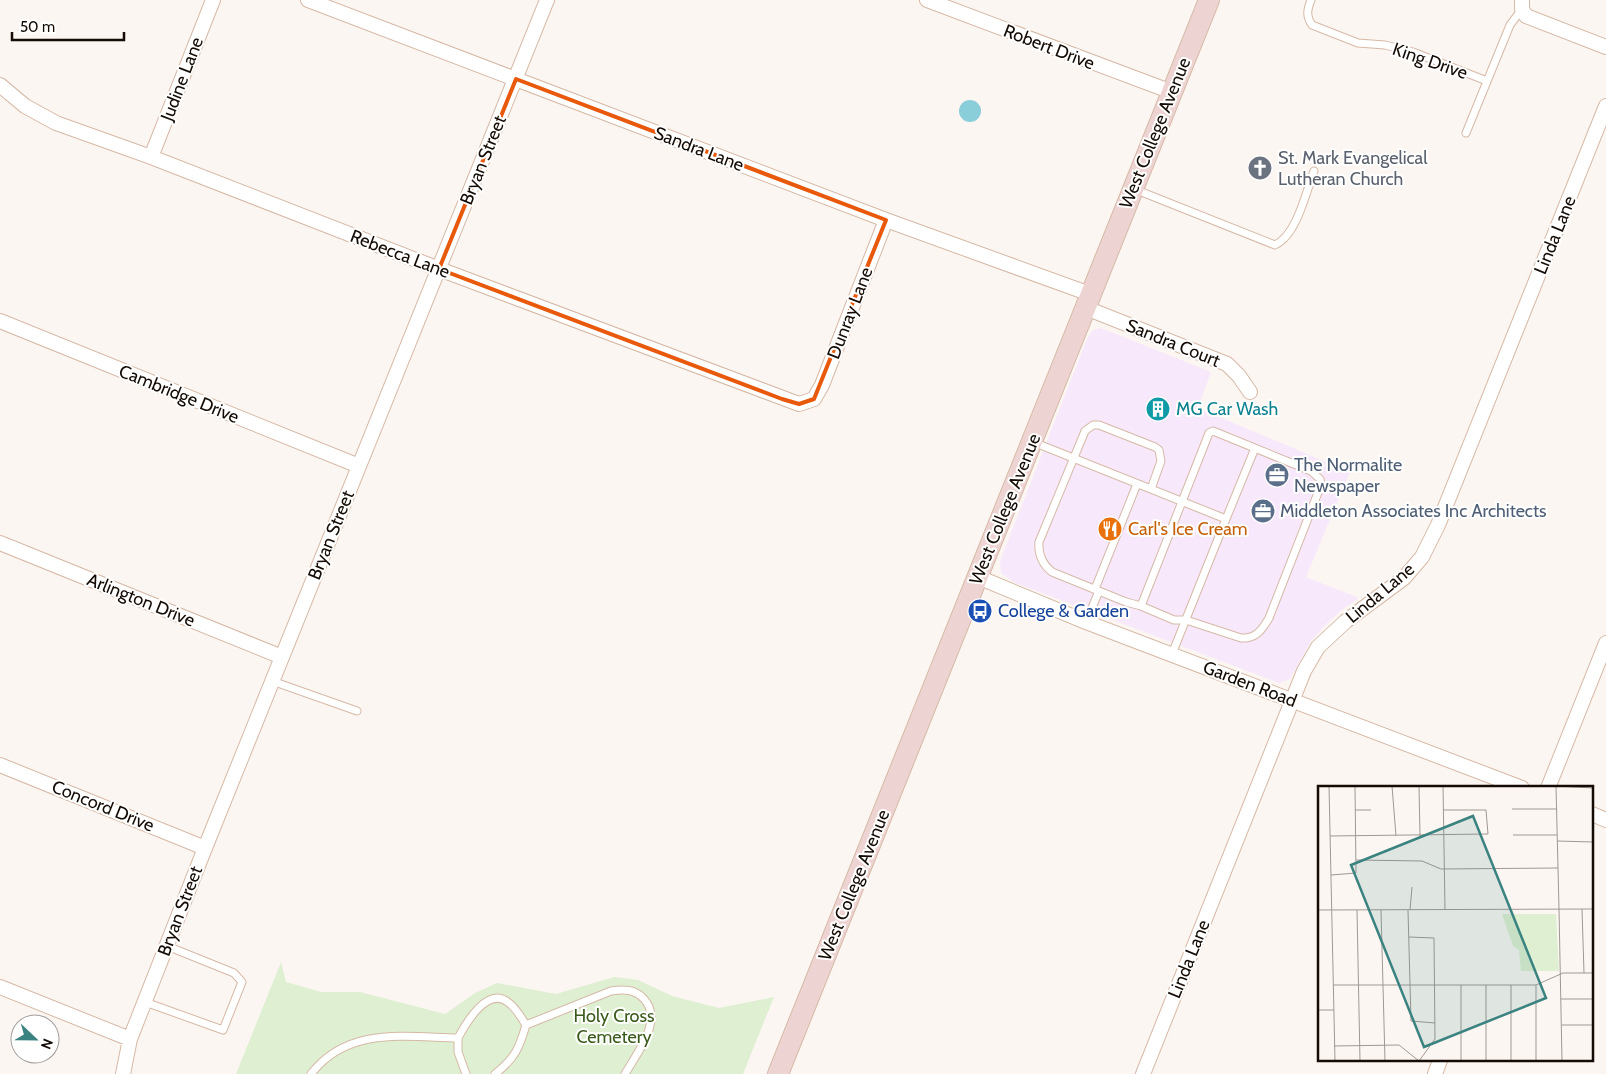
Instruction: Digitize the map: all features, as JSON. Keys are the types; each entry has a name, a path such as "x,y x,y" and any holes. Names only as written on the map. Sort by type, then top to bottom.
{"main road":[{"name":"West College Avenue","path":"778,1074 1209,0"}],"street":[{"name":"Judine Lane","path":"151,157 212,0"},
{"name":"Sandra Lane","path":"308,0 886,220 1088,301"},
{"name":"Bryan Street","path":"123,1074 130,1039 205,848 547,0"},
{"name":"Robert Drive","path":"927,0 1172,92"},
{"path":"1522,4 1526,16 1606,47"},
{"name":"Rebecca Lane","path":"0,86 25,106 56,124 151,157 782,399 799,404 809,401"},
{"name":"Linda Lane","path":"1143,1074 1304,671 1318,647 1346,621 1404,578 1422,557 1438,525 1606,106"},
{"name":"Dunray Lane","path":"809,401 814,399 822,385 886,220"},
{"name":"Sandra Court","path":"1088,301 1227,364 1239,376 1250,392"},
{"name":"Cambridge Drive","path":"0,321 359,466"},
{"name":"Arlington Drive","path":"0,543 282,657"},
{"name":"Garden Road","path":"978,577 1086,622 1517,786"},
{"path":"1549,786 1606,642"},
{"name":"Concord Drive","path":"0,765 205,848"},
{"path":"1594,815 1606,820"},
{"path":"0,987 130,1039"},
{"path":"1435,1074 1439,1062"}],"lane":[{"name":"King Drive","path":"1310,0 1308,18 1312,25 1358,43 1385,45 1413,52 1487,81 1510,25 1522,4"},
{"path":"1466,133 1487,81"},
{"path":"1133,189 1275,245 1287,236 1294,226 1314,171"},
{"path":"1140,606 1209,433 1212,431 1311,471 1320,479 1321,485 1269,618 1259,633 1248,638 1242,638 1186,620 1174,620 1046,568 1039,551 1039,542 1085,431 1093,424 1099,424 1156,447 1162,460 1151,489"},
{"path":"1032,442 1226,519"},
{"path":"1172,654 1255,448"},
{"path":"1086,622 1137,484"},
{"path":"272,681 357,711"},
{"path":"145,1002 223,1030 242,982 234,972 167,946"},
{"path":"526,1025 611,991 624,989 638,993 652,1011 650,1027 625,1074"},
{"path":"466,1074 458,1052 458,1038 464,1025 489,999 498,998 508,1002 526,1025"},
{"path":"495,1074 510,1061 520,1044 526,1025"},
{"path":"311,1074 336,1051 356,1042 382,1036 458,1038"}],"highlighted area":[{"path":"516,79 886,220 814,399 799,404 782,399 439,269"}],"shaded area":[{"path":"1101,328 1211,372 1198,408 1350,472 1306,577 1359,598 1326,624 1311,641 1290,679 1279,683 1013,582 1001,573 1000,561 1087,339 1093,330"}],"green space":[{"name":"Holy Cross Cemetery","path":"281,962 286,982 321,992 360,992 445,1014 475,993 497,983 556,994 614,977 638,980 672,996 719,1008 774,997 743,1074 236,1074"}],"water":[{"path":"970,100 978,103 981,111 978,119 970,122 962,119 959,111 962,103"}],"place":[{"name":"St. Mark Evangelical Lutheran Church","path":"1260,168"},
{"name":"MG Car Wash","path":"1158,409"},
{"name":"The Normalite Newspaper","path":"1277,475"},
{"name":"Middleton Associates Inc Architects","path":"1263,511"},
{"name":"Carl's Ice Cream","path":"1110,529"},
{"name":"College & Garden","path":"980,611"}]}
